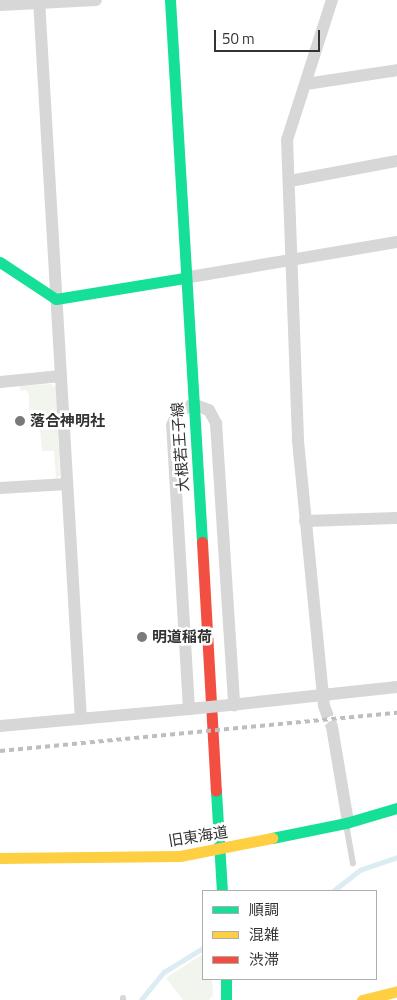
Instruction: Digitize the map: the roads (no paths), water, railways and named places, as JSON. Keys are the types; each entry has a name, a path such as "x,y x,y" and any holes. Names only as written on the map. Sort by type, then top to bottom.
{"main road":[{"name":"大根若王子線","path":"170,0 184,278 221,849 222,890"},
{"path":"0,262 56,299 184,278"},
{"name":"旧東海道","path":"0,858 137,858 180,856 347,822 397,808"},
{"path":"226,980 226,1000"},
{"path":"362,1000 397,991"}],"street":[{"path":"0,5 39,1 96,0"},
{"path":"323,702 298,439 287,140 332,0"},
{"path":"39,1 80,719"},
{"path":"306,84 397,70"},
{"path":"290,181 397,161"},
{"path":"184,278 397,242"},
{"path":"0,382 61,376"},
{"path":"189,709 172,426 177,413 193,404 209,410 216,423 232,705"},
{"path":"0,488 67,484"},
{"path":"305,521 397,518"},
{"path":"0,726 232,705 323,702 397,687"},
{"path":"332,727 347,822"}],"lane":[{"path":"347,822 353,863"}],"waterway":[{"path":"334,890 360,870 397,857"},
{"path":"141,1000 164,972 202,949"}],"tunnel":[{"path":"324,706 332,727"}],"railway":[{"path":"0,751 397,713"}],"place":[{"name":"落合神明社","path":"20,421"},
{"name":"明道稲荷","path":"142,637"}]}
